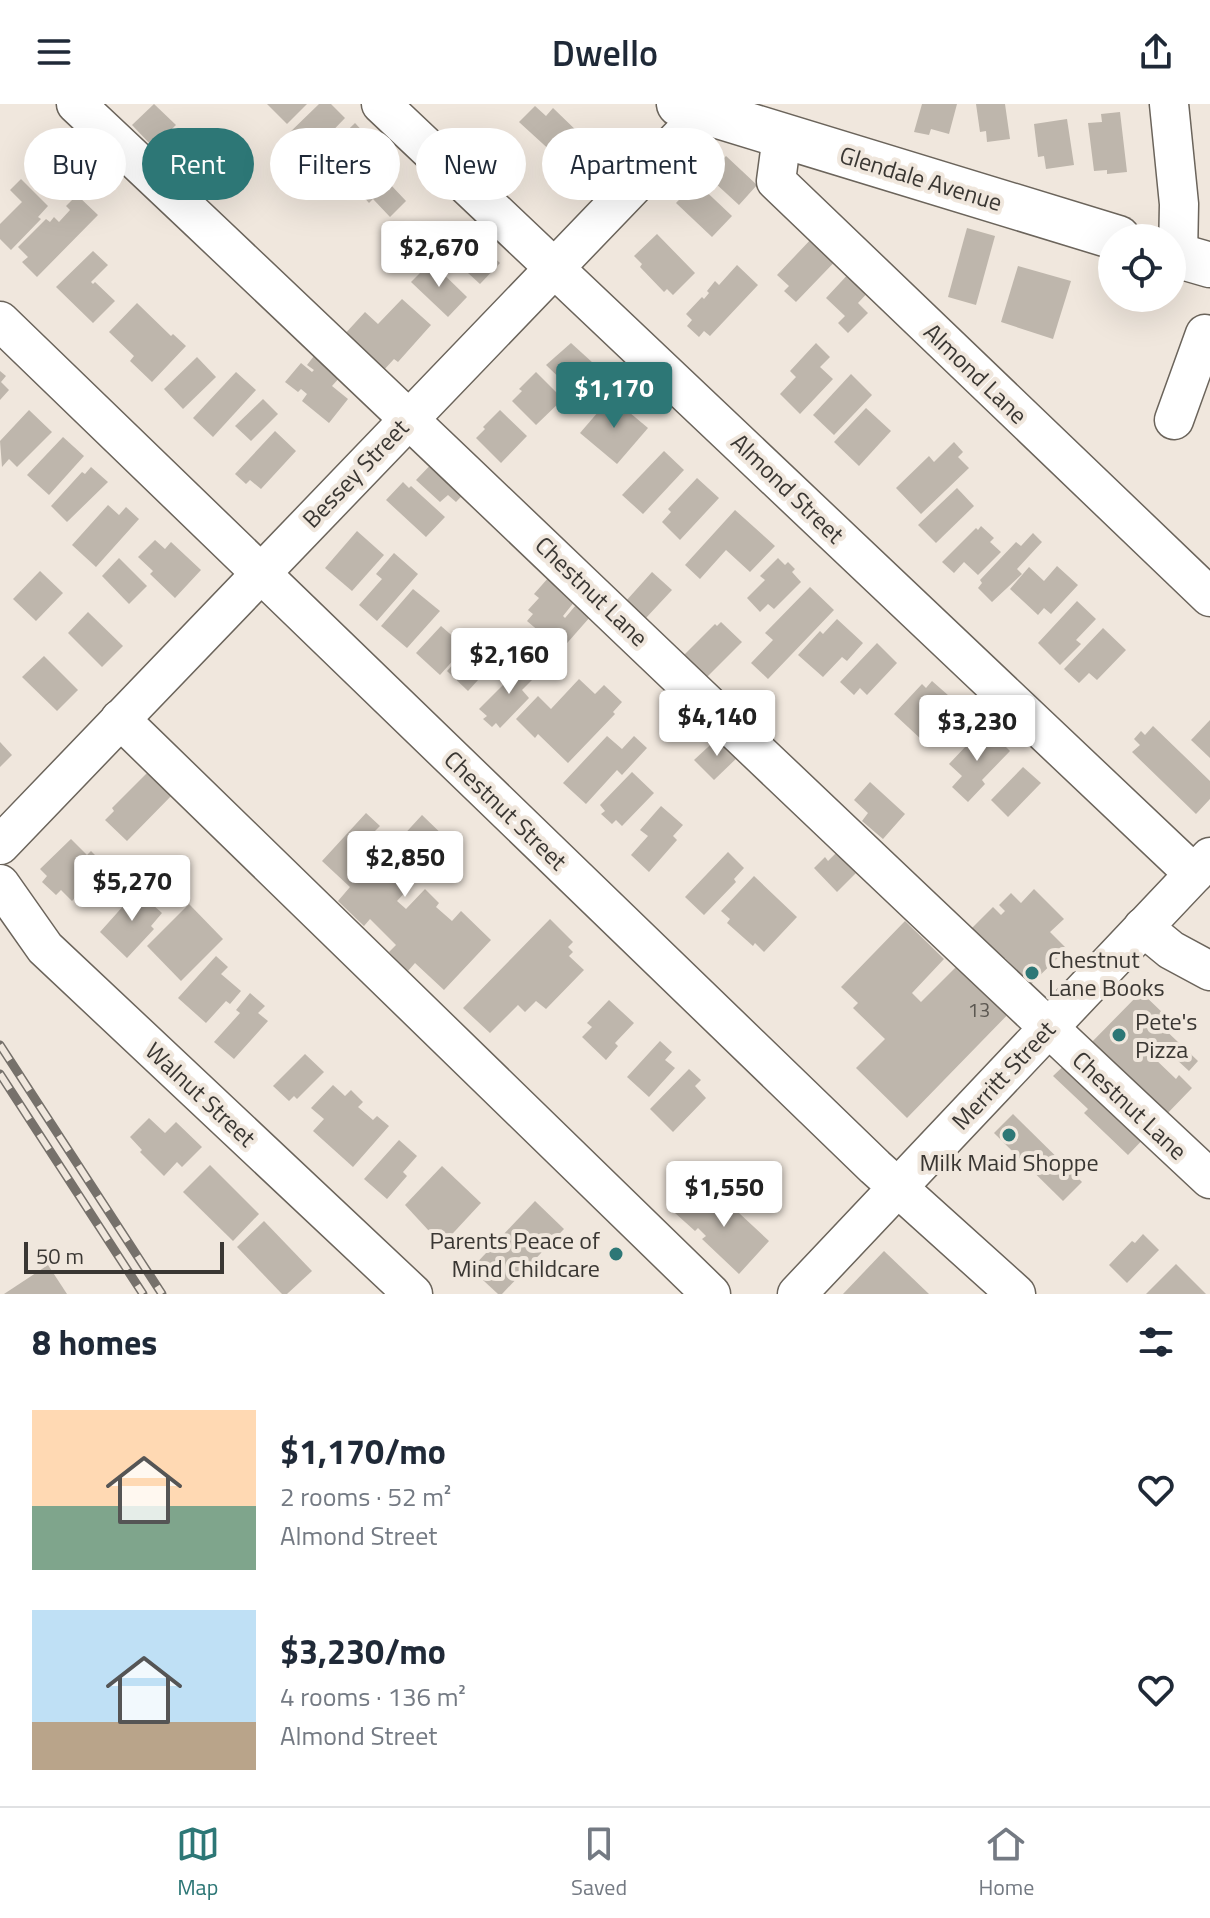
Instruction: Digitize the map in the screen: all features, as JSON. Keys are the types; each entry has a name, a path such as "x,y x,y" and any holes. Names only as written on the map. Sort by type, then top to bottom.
{"main road":[{"name":"Glendale Avenue","path":"699,107 782,136 1098,232"}],"street":[{"name":"Chestnut Lane","path":"76,104 1210,1179"},
{"name":"Almond Street","path":"381,104 1202,865"},
{"path":"1169,104 1187,258"},
{"name":"Bessey Street","path":"0,845 556,267 699,107"},
{"name":"Almond Lane","path":"782,136 776,181 1210,597"},
{"name":"Chestnut Street","path":"0,321 898,1188 1016,1294"},
{"path":"1174,420 1208,329"},
{"path":"120,719 711,1294"},
{"name":"Merritt Street","path":"797,1294 1202,865"},
{"name":"Walnut Street","path":"0,884 45,948 413,1294"},
{"path":"1143,927 1171,950 1210,971"}],"building":[{"path":"154,104 176,125 173,128 142,128 142,135 132,125"},
{"path":"267,104 307,104 287,124"},
{"path":"319,104 331,104 345,118 335,128 294,128"},
{"path":"922,104 957,104 949,134 931,129 929,135 914,132"},
{"path":"976,104 1005,104 1010,139 987,142 986,131 980,132"},
{"path":"535,106 546,116 553,108 574,128 542,128 542,143 519,122"},
{"path":"1120,112 1127,172 1107,174 1107,170 1094,171 1088,123 1102,122 1101,114"},
{"path":"1067,119 1074,165 1046,169 1044,156 1038,157 1034,124"},
{"path":"725,157 757,185 739,205 725,192"},
{"path":"21,179 24,182 24,200 42,200 48,206 38,217 41,219 11,250 0,239 0,224 22,202 10,190"},
{"path":"400,195 406,201 390,217 374,200 400,200"},
{"path":"72,200 82,200 98,215 37,277 22,262 28,257 18,247 46,219 50,222 54,217 59,222 70,210 66,206"},
{"path":"679,200 715,200 732,216 712,237 676,203"},
{"path":"967,228 995,236 976,305 948,297"},
{"path":"463,229 500,263 480,284 443,250"},
{"path":"657,234 695,273 673,295 667,289 664,292 640,267 642,264 634,256"},
{"path":"814,236 846,250 796,302 784,291 789,286 777,275"},
{"path":"93,251 108,265 91,282 95,282 115,301 93,323 56,287"},
{"path":"431,262 467,297 448,317 411,282"},
{"path":"737,265 758,285 710,336 704,331 699,337 687,326 692,320 686,314 702,297 704,299 715,281 719,285"},
{"path":"1018,266 1071,281 1053,339 1001,322"},
{"path":"853,269 872,288 858,303 868,313 848,333 838,323 845,316 826,298"},
{"path":"402,299 431,325 398,362 394,359 382,372 343,336 365,312 378,324"},
{"path":"137,303 186,346 152,382 130,361 134,356 109,332"},
{"path":"571,343 593,363 570,388 546,365"},
{"path":"816,343 830,357 820,367 833,379 800,414 780,394 796,377 790,371"},
{"path":"314,356 340,377 332,386 348,399 329,423 302,401 307,394 301,389 298,392 285,382 301,363 312,372 314,370 307,365"},
{"path":"197,357 216,377 183,409 164,389"},
{"path":"0,371 6,376 1,382 9,390 0,400"},
{"path":"236,372 256,390 213,437 193,418"},
{"path":"536,372 563,399 536,425 512,401"},
{"path":"851,374 872,395 834,435 813,415"},
{"path":"611,397 648,428 617,464 580,433"},
{"path":"263,399 278,414 251,441 235,426"},
{"path":"866,408 891,431 859,466 834,442"},
{"path":"29,410 52,432 17,467 9,459 2,467 0,441"},
{"path":"500,410 527,436 501,463 476,438"},
{"path":"275,431 296,451 261,489 250,480 246,484 235,474"},
{"path":"63,437 84,456 49,495 27,475"},
{"path":"954,442 963,452 958,457 969,468 921,514 896,488 929,456 934,462"},
{"path":"664,451 684,470 643,514 622,495"},
{"path":"441,454 473,484 456,502 448,495 440,502 416,480"},
{"path":"91,467 108,482 67,522 51,506 82,472 85,474"},
{"path":"697,478 719,498 680,540 662,522 671,512 668,509"},
{"path":"403,482 445,517 426,537 386,500"},
{"path":"957,488 974,506 936,543 918,525"},
{"path":"108,505 119,515 126,507 139,519 96,567 72,545"},
{"path":"735,510 775,546 750,572 726,550 700,579 685,565"},
{"path":"981,526 994,538 990,542 1001,552 978,575 964,562 954,573 942,562"},
{"path":"357,531 384,555 352,591 325,568"},
{"path":"1033,533 1042,542 1017,569 1022,574 992,602 978,588 982,583 980,580 1016,542 1021,546"},
{"path":"155,540 165,549 171,542 201,570 175,598 150,574 153,571 138,557"},
{"path":"394,553 418,574 377,621 359,605 382,579 376,574"},
{"path":"119,558 147,586 129,604 102,576"},
{"path":"778,558 795,569 792,572 801,582 774,609 768,604 760,612 747,598 765,580 760,576"},
{"path":"1057,566 1078,585 1051,614 1044,608 1038,615 1010,589 1029,567 1044,581"},
{"path":"40,571 63,593 36,621 13,599"},
{"path":"652,572 672,590 645,619 626,601"},
{"path":"549,577 575,601 563,616 565,618 576,605 590,617 561,650 527,621 533,614 528,610 539,598 534,594"},
{"path":"810,587 834,610 768,679 751,663 773,640 765,633"},
{"path":"413,589 440,611 407,648 381,626"},
{"path":"1077,601 1096,619 1076,640 1081,644 1060,665 1038,643"},
{"path":"88,612 123,646 102,667 68,633"},
{"path":"837,619 863,643 847,661 842,657 823,677 798,655 820,631 823,634"},
{"path":"721,622 742,642 707,677 684,655 715,624 717,626"},
{"path":"441,626 465,647 440,675 416,653"},
{"path":"1103,628 1126,650 1097,680 1089,673 1079,683 1064,669"},
{"path":"479,636 500,656 468,691 447,671"},
{"path":"877,643 897,663 867,695 860,688 854,695 840,682"},
{"path":"44,656 78,690 57,711 22,677"},
{"path":"528,661 539,673 522,690 529,698 500,728 496,723 492,727 483,719 487,716 479,709 509,679 505,676 513,668 517,671"},
{"path":"579,679 595,694 604,685 622,702 613,712 615,714 568,763 538,734 535,738 516,719 538,696 551,709"},
{"path":"932,681 957,703 922,740 894,714 922,684 926,688"},
{"path":"1210,720 1210,758 1191,740"},
{"path":"985,726 1010,751 982,780 985,784 968,802 952,787 962,776 949,764"},
{"path":"1153,726 1210,781 1210,799 1196,814 1132,752 1140,745 1134,739 1141,731 1145,735"},
{"path":"721,735 740,755 714,780 694,760"},
{"path":"607,736 622,749 634,736 647,748 622,775 617,770 586,804 563,783"},
{"path":"0,742 12,755 0,767"},
{"path":"1023,767 1041,783 1008,817 991,800"},
{"path":"151,769 175,792 127,841 105,820 114,811 112,808"},
{"path":"632,772 654,793 622,826 616,820 612,824 601,814 605,811 600,805"},
{"path":"870,782 905,814 883,839 862,821 868,813 854,800"},
{"path":"661,806 683,825 673,836 677,840 649,872 631,855 648,836 640,830"},
{"path":"366,813 380,826 372,834 389,851 422,815 451,843 397,901 406,909 425,889 439,903 436,907 452,921 461,911 491,940 444,990 415,963 408,971 389,952 396,945 370,919 364,926 338,901 350,887 322,861"},
{"path":"71,839 87,855 91,851 102,862 92,872 97,876 72,901 61,890 56,895 42,882 47,876 40,869"},
{"path":"842,847 862,867 837,892 814,868 825,857 828,861"},
{"path":"728,852 744,868 734,879 736,882 704,915 685,897"},
{"path":"754,876 797,917 764,952 727,923 730,919 721,911"},
{"path":"134,888 162,913 151,926 154,929 127,958 100,932 125,904 122,901"},
{"path":"1034,889 1064,919 1050,932 1067,949 1031,984 1005,958 1001,962 970,930 993,907 1001,915 1005,911 999,905 1011,893 1021,903"},
{"path":"189,904 223,939 181,981 147,946"},
{"path":"550,919 573,942 568,947 573,952 569,956 584,970 546,1009 536,1001 525,1012 518,1005 490,1033 463,1008"},
{"path":"905,921 944,959 912,993 921,1002 967,956 1017,1005 907,1118 856,1068 885,1039 853,1008 858,1003 841,987"},
{"path":"216,956 228,967 221,974 241,991 230,1004 226,1001 206,1023 178,998"},
{"path":"1141,992 1166,1016 1158,1023 1198,1061 1189,1071 1163,1047 1153,1057 1176,1079 1179,1075 1192,1088 1162,1119 1087,1047"},
{"path":"250,993 265,1006 258,1013 268,1021 234,1059 214,1042 240,1013 236,1010"},
{"path":"609,1000 634,1023 615,1043 618,1046 606,1060 582,1037 592,1027 587,1023"},
{"path":"660,1041 672,1052 665,1060 675,1068 649,1097 627,1077"},
{"path":"305,1054 324,1072 297,1099 294,1096 289,1101 273,1086"},
{"path":"1072,1058 1149,1133 1128,1155 1084,1113 1088,1109 1053,1076"},
{"path":"689,1069 701,1080 695,1086 706,1098 673,1132 650,1109"},
{"path":"333,1085 345,1096 351,1090 363,1102 358,1107 373,1120 377,1116 389,1126 353,1167 313,1131 324,1119 311,1108"},
{"path":"1013,1114 1082,1182 1063,1201 994,1133"},
{"path":"149,1118 165,1133 176,1122 202,1147 182,1167 177,1162 164,1176 130,1137"},
{"path":"399,1140 417,1156 403,1172 407,1176 387,1199 364,1179"},
{"path":"210,1165 259,1214 233,1241 183,1192"},
{"path":"442,1166 481,1203 442,1245 405,1205"},
{"path":"711,1187 769,1241 739,1274 702,1239 706,1236 698,1228 695,1231 675,1213 689,1198 695,1204"},
{"path":"535,1201 564,1229 502,1294 498,1294 471,1269"},
{"path":"264,1221 312,1271 287,1294 282,1294 237,1247"},
{"path":"1143,1234 1159,1250 1127,1283 1109,1265"},
{"path":"884,1251 929,1294 843,1294"},
{"path":"1176,1264 1206,1294 1146,1294"},
{"path":"48,1265 67,1294 4,1294"}],"railway":[{"path":"0,1045 162,1294"},
{"path":"0,1074 143,1294"}],"place":[{"name":"Chestnut Lane Books","path":"1032,973"},
{"name":"Pete's Pizza","path":"1119,1035"},
{"name":"Milk Maid Shoppe","path":"1009,1135"},
{"name":"Parents Peace of Mind Childcare","path":"616,1254"}]}
